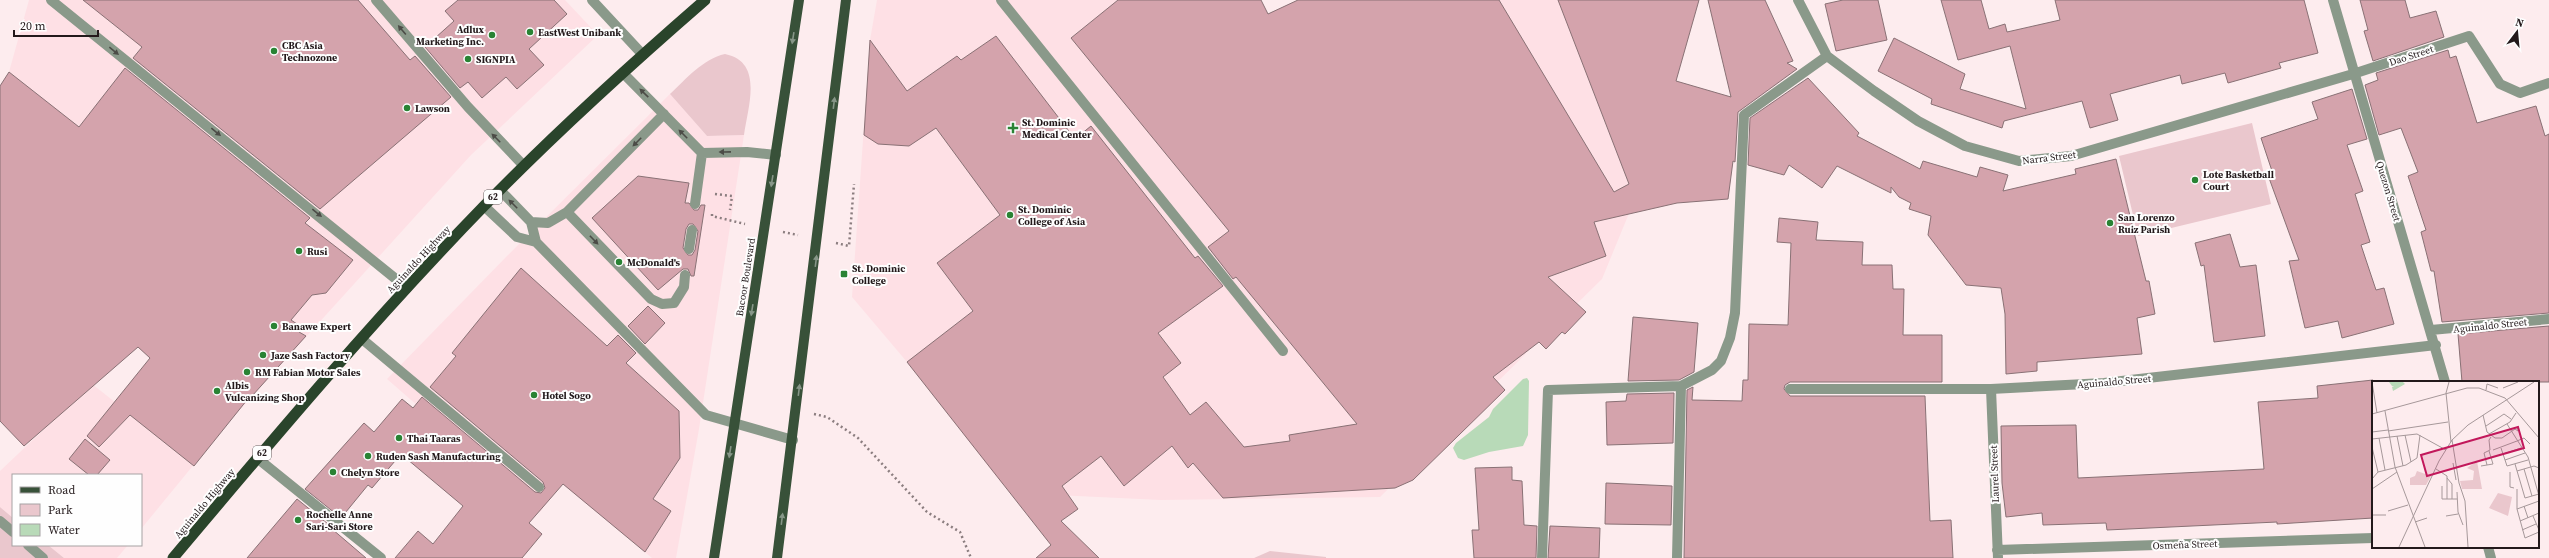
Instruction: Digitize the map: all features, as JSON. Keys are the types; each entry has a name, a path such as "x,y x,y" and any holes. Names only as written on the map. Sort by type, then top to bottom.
{"highway":[{"name":"Aguinaldo Highway","path":"173,558 257,458 362,338 484,206 524,166 623,73 705,0"}],"main road":[{"name":"Bacoor Boulevard","path":"714,558 799,0"},
{"path":"777,558 793,440 846,0"}],"street":[{"path":"51,0 334,227 407,288"},
{"path":"376,0 468,107 524,166"},
{"path":"592,0 643,55"},
{"path":"1001,0 1283,351"},
{"name":"Narra Street","path":"1798,0 1827,56 1918,121 1965,146 2019,161 2071,156 2352,74"},
{"name":"Quezon Street","path":"2333,0 2352,74 2436,345 2445,381"},
{"name":"Dao Street","path":"2352,74 2469,36 2500,84 2520,93 2549,83"},
{"path":"1542,558 1548,390 1681,386 1712,370 1722,361 1730,338 1735,314 1744,115 1827,56"},
{"path":"623,73 702,153 747,152 776,155"},
{"path":"531,222 548,223 567,212 664,114"},
{"path":"695,204 702,153"},
{"path":"500,190 531,222 536,242 706,415 793,440"},
{"path":"484,206 517,237 536,242"},
{"path":"567,212 651,299 662,304 674,303 680,297 684,287 685,275"},
{"path":"689,250 692,230"},
{"name":"Aguinaldo Street","path":"2431,330 2549,319"},
{"path":"362,338 539,486"},
{"name":"Aguinaldo Street","path":"1790,389 1991,389 2104,382 2436,345"},
{"path":"1678,558 1681,386"},
{"name":"Laurel Street","path":"1991,389 1998,554"},
{"path":"257,458 381,558"},
{"path":"0,521 12,531"},
{"name":"Osmeña Street","path":"1998,554 2372,538"},
{"path":"29,546 43,558"},
{"path":"2488,548 2491,558"}],"path":[{"path":"849,246 854,184"},
{"path":"714,201 714,193 732,196 730,210"},
{"path":"712,209 712,216"},
{"path":"796,411 827,417 858,438 927,512 960,532 971,558"}],"shaded area":[{"path":"29,0 565,0 598,35 471,155 228,423 142,528 142,474 12,474 12,517 0,507 0,471 92,384 148,428 267,292 0,143 0,86 9,72"},
{"path":"877,0 1261,0 1268,14 1298,0 1605,0 1646,172 1602,279 1380,497 1161,500 1056,495 1002,484 907,362 852,297 870,40"},
{"path":"670,94 707,136 744,135 699,429 676,558 652,558 562,484 540,512 387,379 507,256"},
{"path":"49,546 127,546 117,558 64,558"}],"green space":[{"path":"725,54 737,59 745,66 749,75 751,87 750,99 744,135 707,136 670,94 702,65 709,60"},
{"name":"Lote Basketball Court","path":"2252,123 2271,204 2138,236 2119,156"},
{"path":"0,507 12,517 12,546 49,546 64,558 0,558"},
{"path":"1270,551 1326,557 1326,558 1254,558"}],"water":[{"path":"1527,378 1529,381 1528,435 1523,446 1489,452 1464,460 1458,458 1453,448 1456,443 1489,417 1493,409 1523,379"}],"building":[{"name":"CBC Asia Technozone","path":"83,0 358,0 410,60 415,56 451,97 320,209 133,58 142,47"},
{"path":"458,0 554,0 567,14 529,49 544,65 517,89 506,77 482,98 468,82 460,88 425,47 454,21 445,11"},
{"path":"1118,0 1261,0 1268,14 1298,0 1499,0 1614,192 1629,184 1558,0 1699,0 1676,81 1731,97 1708,0 1765,0 1793,61 1787,63 1797,69 1738,112 1735,162 1733,161 1728,199 1677,203 1594,222 1606,256 1548,277 1586,312 1565,334 1562,332 1546,349 1539,342 1493,377 1505,390 1413,480 1395,488 1223,498 1193,463 1188,468 1172,446 1124,486 1101,456 1062,486 1078,509 1061,521 1099,558 1036,558 1051,545 907,362 973,311 937,263 1000,215 936,128 909,146 878,144 864,135 870,40 907,91 957,56 961,60 996,36 1075,139 1091,126 1195,258 1198,256 1223,286 1158,333 1181,363 1163,377 1190,415 1206,402 1244,447 1290,441 1289,435 1357,424 1236,277 1233,279 1208,247 1229,231 1071,38"},
{"path":"1843,0 1878,0 1887,40 1836,51 1825,4"},
{"path":"1941,0 1981,0 1989,29 2005,24 2007,32 2060,20 2055,0 2304,0 2318,53 2279,63 2281,68 2228,83 2225,73 2182,84 2180,75 2110,94 2118,120 2090,128 2082,101 2004,121 2002,128 1931,104 1932,99 1878,71 1894,38 1965,74 1960,89 2026,109 2010,46 1958,60"},
{"path":"2360,0 2405,0 2410,18 2436,11 2444,37 2373,61 2364,31 2368,30"},
{"path":"2448,50 2450,58 2456,56 2477,123 2536,106 2545,136 2549,134 2549,313 2442,322 2434,271 2431,271 2421,232 2426,230 2408,176 2418,172 2401,128 2379,135 2365,85 2378,80 2376,73"},
{"path":"125,68 310,218 305,223 353,260 326,293 312,295 291,320 303,328 299,332 306,336 252,396 251,395 194,466 130,415 99,447 87,436 150,358 138,347 24,446 0,421 0,86 9,72 79,127"},
{"path":"1808,78 1859,133 1857,136 1920,169 1923,161 1977,177 1980,167 2008,175 2003,191 2076,174 2075,169 2116,159 2146,281 2149,281 2155,314 2137,318 2142,354 2037,362 2037,371 2006,374 2005,314 2001,288 1966,285 1928,235 1931,216 1909,209 1911,203 1899,197 1891,187 1891,193 1837,166 1822,188 1789,165 1784,175 1748,165 1750,118"},
{"path":"2352,89 2367,139 2347,145 2363,191 2355,194 2370,242 2361,245 2376,290 2384,288 2394,324 2342,338 2338,321 2305,328 2289,261 2299,260 2269,178 2274,177 2261,138 2318,119 2312,102"},
{"path":"638,176 689,183 685,203 689,203 694,210 698,210 701,205 705,205 694,276 691,276 688,269 683,269 658,290 592,218","holes":["689,224 693,224 698,231 695,250 692,255 688,255 683,248 686,229"]},
{"path":"1779,218 1818,222 1816,240 1863,242 1862,265 1892,265 1893,289 1904,289 1903,335 1942,335 1942,382 1790,382 1785,385 1784,389 1790,396 1925,396 1930,521 1951,520 1953,558 1684,558 1687,390 1693,387 1692,400 1742,401 1743,380 1748,380 1749,324 1788,325 1791,243 1777,242"},
{"path":"2230,234 2240,267 2256,265 2265,336 2214,342 2204,265 2201,266 2195,243"},
{"name":"Hotel Sogo","path":"521,268 607,346 618,335 636,353 626,363 679,411 680,458 653,499 671,511 645,552 563,484 529,523 542,534 522,558 395,558 418,531 433,544 463,506 401,454 372,488 368,485 341,518 305,489 364,423 374,432 402,399 413,408 422,397 535,492 541,493 545,488 543,482 430,387 456,356 452,353"},
{"path":"648,306 665,323 645,344 628,326"},
{"path":"1633,317 1698,323 1694,372 1679,380 1628,381"},
{"path":"2549,326 2549,382 2462,381 2458,334"},
{"path":"2373,380 2372,518 2277,524 2277,522 2107,530 2106,523 2043,525 2042,513 2006,517 2002,483 2001,426 2076,425 2078,478 2264,469 2258,402 2318,398 2317,386"},
{"path":"1674,393 1673,443 1607,445 1606,402 1626,401 1627,394"},
{"path":"85,439 110,460 98,474 88,474 69,459"},
{"path":"1512,467 1512,480 1522,481 1524,525 1537,526 1536,558 1474,558 1472,530 1479,530 1475,468"},
{"path":"1606,483 1672,486 1671,525 1605,524"},
{"path":"297,499 333,528 332,529 366,558 247,558"},
{"path":"1550,526 1600,528 1599,558 1548,558"}],"place":[{"name":"EastWest Unibank","path":"530,32"},
{"name":"Adlux Marketing Inc.","path":"492,35"},
{"name":"CBC Asia Technozone","path":"274,51"},
{"name":"SIGNPIA","path":"468,59"},
{"name":"Lawson","path":"407,108"},
{"name":"St. Dominic Medical Center","path":"1013,128"},
{"name":"Lote Basketball Court","path":"2195,180"},
{"name":"St. Dominic College of Asia","path":"1010,215"},
{"name":"San Lorenzo Ruiz Parish","path":"2110,223"},
{"name":"Rusi","path":"299,251"},
{"name":"McDonald's","path":"619,262"},
{"name":"St. Dominic College","path":"844,274"},
{"name":"Banawe Expert","path":"274,326"},
{"name":"Jaze Sash Factory","path":"263,355"},
{"name":"RM Fabian Motor Sales","path":"247,372"},
{"name":"Albis Vulcanizing Shop","path":"217,391"},
{"name":"Hotel Sogo","path":"534,395"},
{"name":"Thai Taaras","path":"399,438"},
{"name":"Ruden Sash Manufacturing","path":"368,456"},
{"name":"Chelyn Store","path":"333,472"},
{"name":"Rochelle Anne Sari-Sari Store","path":"298,520"}]}
